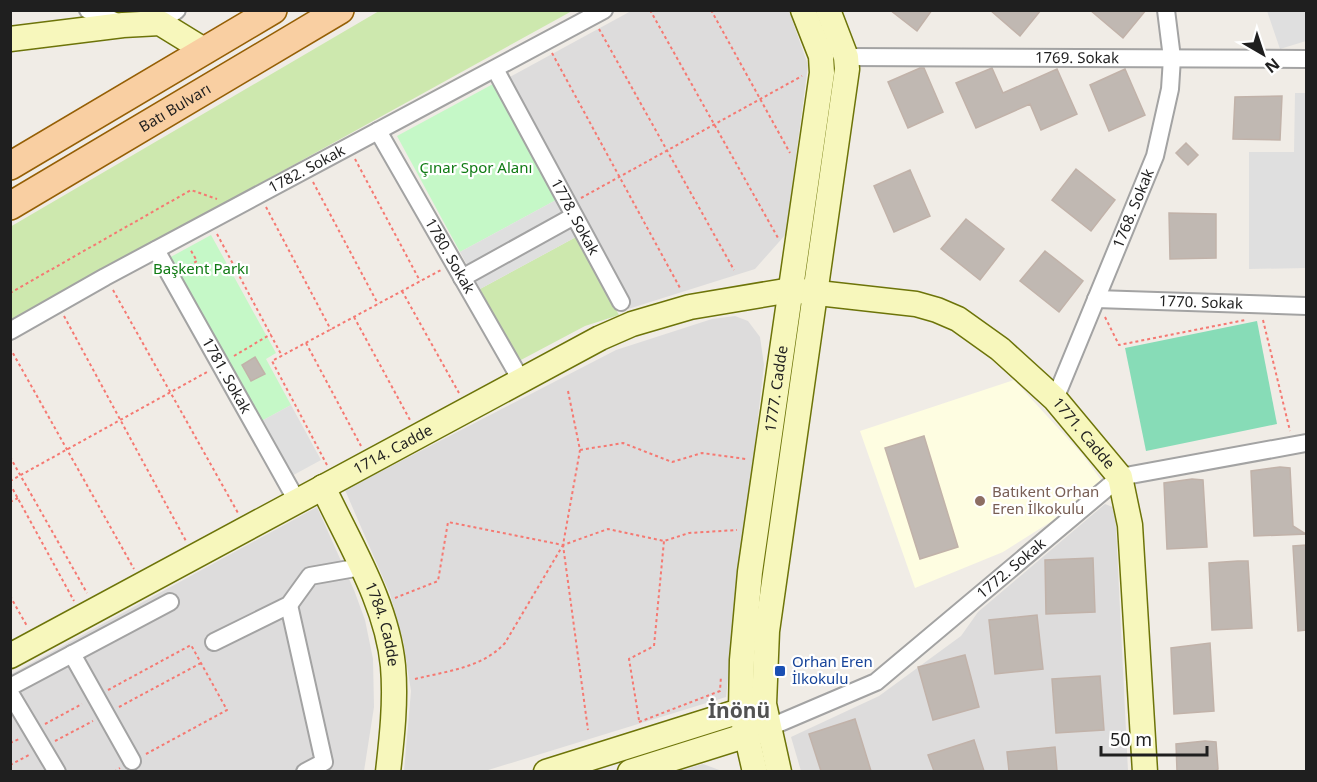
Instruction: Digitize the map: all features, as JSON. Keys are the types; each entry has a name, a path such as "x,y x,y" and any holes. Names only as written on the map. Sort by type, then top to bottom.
{"main road":[{"path":"10,166 273,10"},
{"name":"Batı Bulvarı","path":"10,206 340,10"}],"street":[{"path":"88,10 123,25"},
{"name":"1777. Cadde","path":"755,771 744,736 741,711 742,660 750,572 823,65 802,10"},
{"name":"1777. Cadde","path":"779,771 764,704 767,631 846,80 846,57 828,10"},
{"name":"1768. Sokak","path":"1055,399 1155,156 1165,119 1172,58 1166,10"},
{"name":"1782. Sokak","path":"10,331 105,277 598,14"},
{"path":"10,39 169,17 203,52"},
{"name":"1769. Sokak","path":"846,57 1306,59"},
{"name":"1778. Sokak","path":"495,69 621,302"},
{"name":"1780. Sokak","path":"378,131 521,380"},
{"path":"458,270 571,211"},
{"name":"1781. Sokak","path":"156,250 227,360 297,501"},
{"name":"1771. Cadde","path":"793,278 815,292 916,304 937,310 978,331 1055,399 1120,477 1130,525 1145,771"},
{"name":"1714. Cadde","path":"10,656 521,380 632,324 793,278"},
{"name":"1770. Sokak","path":"1096,299 1261,310 1306,306"},
{"name":"1772. Sokak","path":"768,728 876,682 1120,477 1300,445"},
{"name":"1784. Cadde","path":"329,484 360,567 378,605 389,644 394,689 388,771"},
{"path":"214,642 289,605 310,576 360,567"},
{"path":"10,687 170,602"},
{"path":"289,605 324,762 305,771"},
{"path":"72,654 132,762"},
{"path":"10,693 57,771"},
{"path":"546,771 640,731 741,711 764,704"},
{"path":"630,771 768,728"}],"path":[{"path":"650,10 715,125 793,278"},
{"path":"711,10 793,158"},
{"path":"598,14 667,151 734,270"},
{"path":"546,42 680,288"},
{"path":"571,211 620,177 823,65"},
{"path":"348,147 420,281"},
{"path":"306,170 378,304"},
{"path":"10,293 191,190 237,207"},
{"path":"259,195 331,330"},
{"path":"210,221 282,356"},
{"path":"182,236 197,261 184,269"},
{"path":"329,484 272,361 420,281 458,270"},
{"path":"105,277 246,528"},
{"path":"402,291 468,409"},
{"path":"1096,299 1119,345 1261,310 1300,445"},
{"path":"57,304 195,556"},
{"path":"354,317 419,435"},
{"path":"89,613 10,482 271,334"},
{"path":"306,343 369,462"},
{"path":"10,348 142,585"},
{"path":"568,391 580,450 563,545 588,730"},
{"path":"580,450 623,443 672,462 702,453 746,459"},
{"path":"10,457 89,613"},
{"path":"10,502 18,498"},
{"path":"378,605 438,581 448,522 563,545 608,529 664,541 689,533 738,529 737,541"},
{"path":"664,541 654,646 629,659 640,731 720,691 722,668"},
{"path":"415,679 482,662 496,653 506,643 563,545"},
{"path":"10,596 36,642"},
{"path":"10,743 191,645 227,710 114,771"}],"shaded area":[{"path":"631,11 789,11 808,65 786,234 755,269 628,309 506,79"},
{"path":"1267,11 1306,11 1306,41 1280,49"},
{"path":"1295,93 1306,93 1306,268 1249,269 1249,152 1294,152"},
{"path":"556,200 576,237 480,289 460,252"},
{"path":"735,316 748,321 760,337 764,365 726,697 485,771 404,771 411,691 403,640 390,594 345,490 616,350 712,319"},
{"name":"Batıkent Orhan Eren İlkokulu","path":"1014,380 1082,454 1101,480 1052,521 1003,552 915,588 860,431"},
{"path":"291,405 321,460 288,478 258,423"},
{"path":"1105,504 1115,508 1128,771 801,771 791,737 879,696 961,636 978,612"},
{"path":"317,507 354,590 365,620 373,659 374,707 364,771 11,772 11,674"},
{"path":"703,764 722,771 679,771"}],"green space":[{"path":"379,11 572,11 11,321 10,227"},
{"name":"Çınar Spor Alanı","path":"493,84 556,200 460,252 397,136"},
{"name":"Başkent Parkı","path":"211,235 276,353 266,359 291,405 258,423 167,259"},
{"path":"576,237 619,315 585,326 519,361 480,289"},
{"path":"1257,321 1277,424 1146,451 1125,348"}],"building":[{"path":"890,10 932,10 917,31"},
{"path":"990,10 1041,10 1020,36"},
{"path":"1090,10 1146,10 1123,38"},
{"path":"924,68 943,112 908,128 888,82"},
{"path":"992,68 1003,93 1057,69 1077,114 1041,130 1030,104 976,128 956,83"},
{"path":"1125,69 1145,115 1109,131 1090,85"},
{"path":"1282,96 1280,140 1233,139 1235,97"},
{"path":"1186,143 1198,155 1188,165 1176,153"},
{"path":"1076,169 1115,200 1091,231 1052,200"},
{"path":"910,170 930,216 894,232 874,186"},
{"path":"1169,213 1216,214 1216,258 1170,259"},
{"path":"966,219 1004,249 980,280 941,249"},
{"path":"1045,251 1083,281 1059,312 1020,281"},
{"path":"255,357 265,374 251,381 242,365"},
{"path":"924,436 958,547 920,559 885,448"},
{"path":"1290,468 1293,526 1306,534 1254,536 1251,471"},
{"path":"1192,479 1203,480 1207,547 1167,549 1164,483"},
{"path":"1306,545 1306,630 1298,631 1293,546"},
{"path":"1093,558 1095,612 1046,614 1045,560"},
{"path":"1248,561 1252,628 1212,630 1209,563"},
{"path":"1037,615 1043,669 995,674 989,620"},
{"path":"1210,643 1214,711 1174,714 1171,648"},
{"path":"965,655 979,707 933,720 918,667"},
{"path":"1100,676 1104,730 1056,733 1052,679"},
{"path":"855,719 871,771 821,771 809,734"},
{"path":"974,740 984,771 934,771 928,755"},
{"path":"1216,742 1218,769 1215,771 1177,771 1176,744"},
{"path":"1055,747 1057,771 1009,771 1007,752"}],"place":[{"name":"Batıkent Orhan Eren İlkokulu","path":"980,501"},
{"name":"Orhan Eren İlkokulu","path":"780,671"}],"district":[{"name":"İnönü","path":"739,711"}]}
